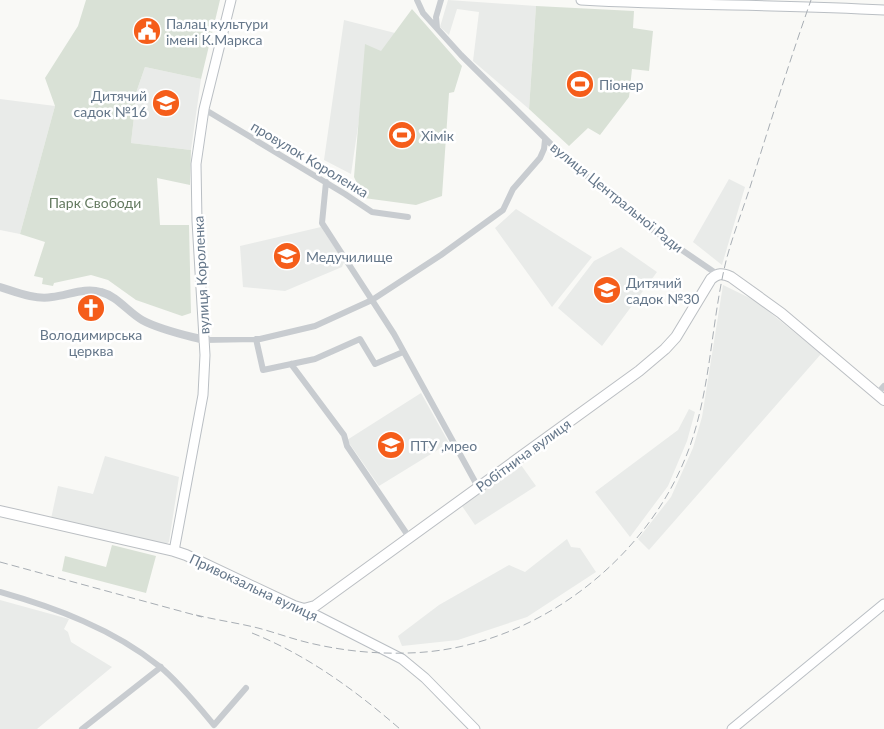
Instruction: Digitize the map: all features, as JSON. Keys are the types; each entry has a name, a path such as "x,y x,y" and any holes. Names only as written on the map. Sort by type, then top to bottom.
{"main road":[{"name":"вулиця Короленка","path":"174,551 203,396 205,355 196,206 196,164 204,109 231,0"},
{"path":"581,0 660,4 715,2 810,7 845,4 884,10"},
{"name":"вулиця Центральної Ради","path":"717,274 731,277 774,308 883,396"},
{"name":"Робітнича вулиця","path":"304,609 315,606 639,371 676,337 711,279 717,274"},
{"name":"Привокзальна вулиця","path":"0,511 174,551 304,609 402,659 425,678 474,729"},
{"path":"732,729 884,604"}],"street":[{"name":"вулиця Центральної Ради","path":"417,0 423,13 486,81 545,140 628,210 717,274"},
{"path":"437,28 436,17 441,0"},
{"name":"провулок Короленка","path":"204,109 326,182 372,212 408,217"},
{"path":"0,287 38,298 52,298 76,292 101,292 143,320 182,335 204,340 256,339 315,326 372,300 441,255 503,210 526,172 540,158 544,150 545,140"},
{"path":"326,182 322,223 403,352 478,487"},
{"path":"256,339 263,370 292,366 315,359 360,339 375,364 403,352"},
{"path":"292,366 344,435 347,446 409,537"},
{"path":"0,592 36,602 76,617 126,643 161,667 214,725 246,688"},
{"path":"82,729 161,667"}],"shaded area":[{"path":"448,0 536,6 529,109 473,61 479,12 457,9 449,35 440,27"},
{"path":"344,20 395,33 365,79 351,174 324,160"},
{"name":"Дитячий садок №16","path":"145,67 201,79 191,150 131,143 137,90"},
{"path":"0,99 55,106 20,234 0,230"},
{"path":"729,179 745,187 722,265 693,242"},
{"path":"516,209 592,257 552,307 495,228"},
{"path":"321,227 344,262 342,267 285,291 243,287 240,246"},
{"name":"Дитячий садок №30","path":"621,247 657,272 602,346 558,308 594,261"},
{"path":"723,285 756,301 821,354 649,550 638,539 671,497 693,448 702,417"},
{"path":"421,393 449,443 379,486 347,440"},
{"path":"689,409 695,412 687,441 668,486 630,537 595,492 678,430"},
{"path":"105,456 179,477 169,542 164,545 51,519 58,486 93,494"},
{"path":"521,465 536,486 475,525 462,506"},
{"path":"567,539 571,547 580,548 596,572 527,617 458,640 402,646 398,636 439,605 509,565 525,572"},
{"path":"0,600 69,619 64,629 68,632 71,642 112,667 37,729 0,729"}],"green space":[{"name":"Парк Свободи","path":"86,0 220,0 201,79 145,67 137,90 131,143 191,150 190,185 157,178 160,225 189,225 191,313 182,316 136,300 108,280 91,275 54,283 53,286 42,284 43,278 34,276 45,242 20,234 55,106 45,78 78,26"},
{"name":"Піонер","path":"536,6 634,11 633,28 653,31 649,71 632,69 629,97 600,135 588,128 569,146 529,109"},
{"name":"Хімік","path":"412,9 462,66 454,92 449,93 442,196 416,205 364,198 354,177 365,44 381,51"},
{"path":"112,545 156,556 146,593 62,571 65,556 106,567"}],"railway":[{"path":"196,615 258,628 300,641 349,650 408,653 455,648 500,635 544,615 584,589 619,557 650,521 675,481 693,437 704,394 717,305 726,261 811,0"},
{"path":"0,562 202,617"},
{"path":"252,633 292,652 330,675 400,729"}],"place":[{"name":"Палац культури імені К.Маркса","path":"147,31"},
{"name":"Піонер","path":"580,84"},
{"name":"Дитячий садок №16","path":"166,103"},
{"name":"Хімік","path":"402,135"},
{"name":"Медучилище","path":"287,256"},
{"name":"Дитячий садок №30","path":"607,290"},
{"name":"Володимирська церква","path":"91,308"},
{"name":"ПТУ ,мрео","path":"391,445"}]}
